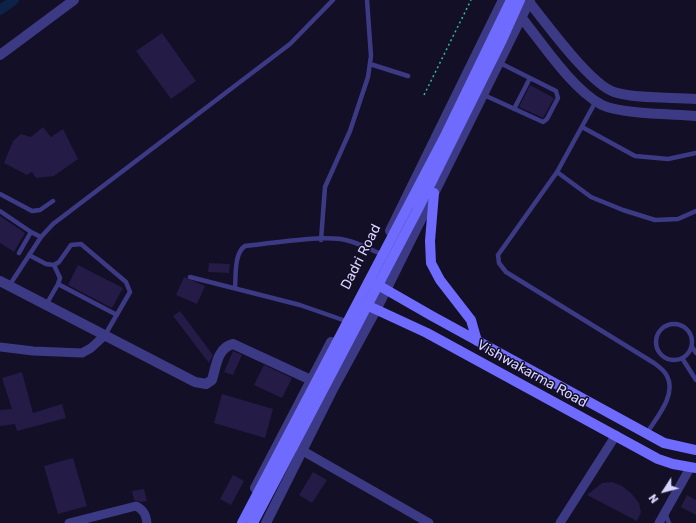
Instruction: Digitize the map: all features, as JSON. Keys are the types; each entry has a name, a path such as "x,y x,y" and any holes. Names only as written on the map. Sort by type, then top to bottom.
{"main road":[{"path":"242,523 446,134 511,0"},
{"path":"254,523 417,211 502,40 526,1"},
{"path":"434,193 430,241 431,263 440,280 471,320 477,341"},
{"name":"Vishwakarma Road","path":"367,279 664,443 696,450"},
{"name":"Vishwakarma Road","path":"355,299 377,308 427,333 658,459 693,468"}],"street":[{"path":"0,55 74,0"},
{"path":"266,523 302,450 377,308 482,94 522,17 526,1"},
{"path":"526,1 601,86 624,95 696,99"},
{"path":"502,3 522,17 567,74 602,105 618,110 696,116"},
{"name":"Dadri Road","path":"236,523 343,320 367,279 502,3"},
{"path":"4,284 194,382 206,384 212,380 221,351 226,345 233,344 311,380"},
{"path":"0,347 33,351 82,353 91,348 104,336"},
{"path":"560,523 616,435"},
{"path":"280,440 302,450 429,523"},
{"path":"659,523 693,468"},
{"path":"69,523 136,506 142,508 148,523"}],"lane":[{"path":"4,284 30,255 41,237 53,224 290,44 333,0"},
{"path":"321,240 324,187 350,131 365,87 370,64 371,56 367,0"},
{"path":"482,94 543,122 558,98 556,91 498,62"},
{"path":"370,64 408,76"},
{"path":"514,109 530,78"},
{"path":"596,101 557,172 498,255 499,264 506,272 654,363 667,375 670,387 667,400 647,434"},
{"path":"582,127 635,156 668,159 696,153"},
{"path":"557,172 591,197 623,210 655,220 678,219 696,211"},
{"path":"0,194 32,211 40,210 53,201"},
{"path":"0,211 41,237"},
{"path":"19,253 31,232"},
{"path":"235,288 238,255 241,249 245,246 341,239 355,242 379,253"},
{"path":"30,255 46,264 54,265 59,262 71,245 81,244 126,282 130,292 104,336"},
{"path":"46,305 60,278 54,265"},
{"path":"190,277 300,305 343,320"},
{"path":"58,284 116,315"},
{"path":"692,346 682,358 670,360 664,358 657,348 656,336 663,326 676,323 687,329 696,354"},
{"path":"690,334 696,333"},
{"path":"682,358 696,380"},
{"path":"665,513 669,523"}],"path":[{"path":"424,95 471,0"}],"building":[{"path":"162,33 196,81 171,99 136,51"},
{"path":"530,85 554,98 543,118 519,107"},
{"path":"43,127 51,137 63,129 78,159 54,176 36,178 32,172 27,175 4,163 13,141 21,134 31,137"},
{"path":"0,216 25,233 14,252 0,243"},
{"path":"209,263 230,264 229,273 208,272"},
{"path":"78,265 123,288 112,308 68,285"},
{"path":"184,277 205,286 197,304 176,295"},
{"path":"180,311 213,355 209,363 173,316"},
{"path":"233,351 242,355 233,375 224,372"},
{"path":"264,365 292,378 282,398 254,385"},
{"path":"22,372 33,413 62,404 66,418 17,431 15,424 0,426 0,410 12,409 2,378"},
{"path":"222,394 273,409 265,438 214,423"},
{"path":"73,458 87,506 58,514 44,466"},
{"path":"313,472 327,480 312,503 299,495"},
{"path":"233,475 244,481 231,505 220,499"},
{"path":"612,482 622,486 631,493 639,503 641,512 637,521 587,495 602,483"},
{"path":"144,489 147,501 141,502 134,500 132,491"},
{"path":"687,495 696,500 696,515 681,507"}],"waterway":[{"path":"0,10 14,0"}]}
